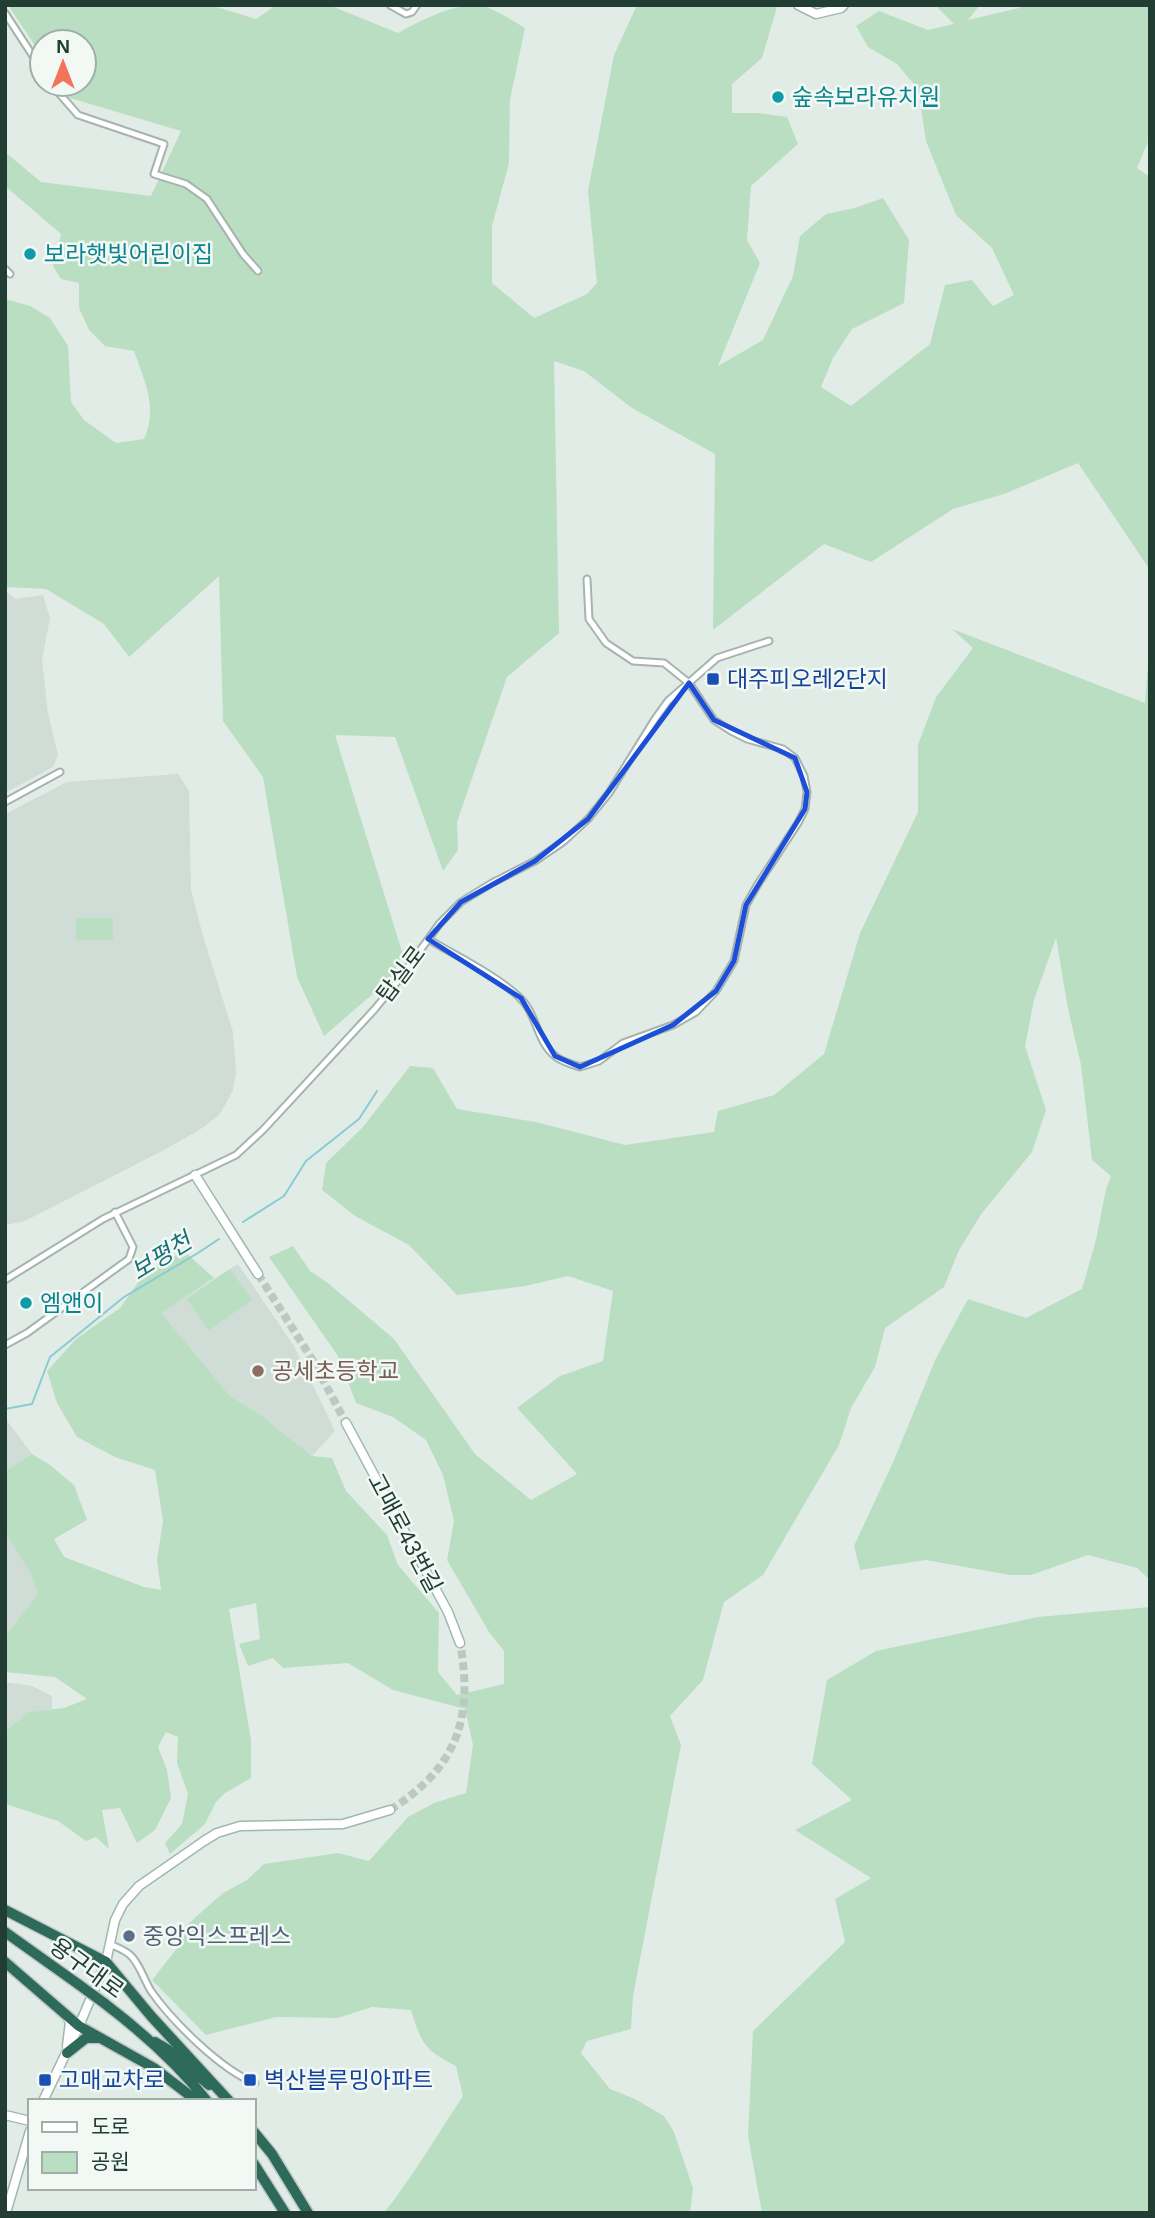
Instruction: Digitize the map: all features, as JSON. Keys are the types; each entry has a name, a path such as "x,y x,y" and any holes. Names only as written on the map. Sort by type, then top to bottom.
{"highway":[{"path":"5,1910 106,1962 226,2099"},
{"name":"용구대로","path":"5,1933 146,2036 192,2081 206,2099"},
{"path":"5,1962 79,2026 170,2078 195,2099"},
{"name":"용구대로","path":"146,2036 167,2049 226,2099"},
{"path":"66,2053 86,2038 100,2038"},
{"path":"256,2134 272,2154 308,2213"},
{"path":"256,2167 285,2213"}],"street":[{"path":"390,5 406,14 412,12 416,5"},
{"path":"798,5 816,14 844,5"},
{"path":"5,13 28,48"},
{"path":"63,98 78,115 164,144 154,174 186,184 207,199 243,254 258,271"},
{"path":"428,939 521,998 542,1041 555,1056 580,1067 599,1061 623,1043 673,1025 696,1012 716,991 734,961 746,905 805,809 807,792 804,776 795,758 783,749 731,732 714,720 689,683 664,663 634,660 606,643 589,619 587,579"},
{"name":"탑실로","path":"5,1280 115,1212 236,1155 263,1130 382,1001 440,923 461,902 535,862 564,842 587,819 609,793 668,701 717,658 769,641"},
{"path":"5,802 60,772"},
{"path":"195,1175 258,1274"},
{"path":"5,1345 27,1333 129,1259 133,1247 115,1212"},
{"name":"고매로43번길","path":"346,1423 447,1612 460,1643"},
{"path":"44,2099 106,1962 115,1920 123,1904 139,1886 217,1833 240,1826 343,1824 390,1810"},
{"path":"110,1944 129,1954 152,1992 187,2032 224,2064 256,2083"},
{"path":"64,2013 70,2022 66,2053"},
{"path":"5,2115 28,2121"},
{"path":"7,2209 28,2138"}],"highlighted area":[{"path":"689,683 714,720 795,758 807,792 805,809 746,905 734,961 716,991 673,1025 580,1067 555,1056 521,998 428,939 461,902 535,861 588,819"}],"shaded area":[{"path":"5,593 15,599 43,595 50,618 42,660 48,713 58,755 53,767 5,793"},
{"path":"178,774 189,791 191,890 233,1032 236,1073 233,1090 220,1114 204,1127 25,1221 5,1225 5,814 67,782"},
{"name":"공세초등학교","path":"238,1264 294,1346 335,1431 312,1456 261,1415 230,1396 160,1313"},
{"path":"5,1418 32,1454 5,1471"},
{"path":"5,1527 7,1535 32,1576 38,1594 5,1637"},
{"path":"5,1682 32,1686 52,1696 52,1709 28,1712 5,1732"}],"green space":[{"path":"8,5 210,5 256,19 276,5 329,5 398,33 441,12 464,6 486,7 496,11 525,28 510,100 509,163 492,226 492,283 534,318 587,294 597,283 588,191 614,55 637,5 775,5 777,7 762,58 732,84 732,113 787,117 798,144 751,186 747,240 760,263 718,366 763,340 793,276 800,236 826,214 883,198 909,240 904,303 852,329 833,358 821,387 851,406 930,344 945,285 972,280 993,306 1014,295 992,248 956,215 926,141 918,89 897,64 868,47 856,26 879,11 928,30 954,24 935,5 980,5 968,20 1019,8 1020,5 1150,5 1150,137 1137,168 1150,177 1150,570 1078,463 1004,494 953,509 871,562 824,544 713,630 715,454 632,408 584,371 554,361 559,633 507,677 457,822 458,850 443,871 395,737 335,735 403,955 389,980 324,1036 297,977 263,777 223,721 219,576 129,657 104,624 46,589 5,587 5,299 30,306 50,318 68,346 71,402 84,420 116,443 144,439 150,406 146,384 134,351 105,346 89,330 79,308 79,283 61,279 53,266 61,234 5,186 5,152 41,182 151,196 181,131 70,98 98,98 98,28 28,28 28,35"},
{"path":"952,629 1145,703 1150,637 1150,1580 1137,1568 1088,1555 1031,1575 1010,1575 926,1560 860,1570 854,1546 894,1460 936,1358 968,1299 1026,1318 1082,1289 1111,1176 1092,1160 1081,1065 1056,938 1034,1000 1025,1046 1046,1110 1032,1152 982,1213 959,1250 944,1287 885,1328 875,1367 851,1408 839,1445 763,1575 724,1602 703,1680 670,1716 681,1745 633,1996 631,2029 587,2041 581,2053 610,2089 635,2099 664,2116 674,2132 693,2188 690,2213 384,2213 463,2096 456,2066 425,2044 411,2010 372,2007 338,2018 276,2017 206,2035 152,1980 182,1942 188,1924 223,1893 247,1880 264,1864 338,1853 369,1861 408,1817 434,1803 466,1793 473,1745 465,1709 393,1690 348,1663 283,1668 273,1658 248,1666 239,1644 260,1639 256,1603 229,1609 251,1740 251,1778 225,1793 216,1802 205,1824 170,1854 165,1843 182,1824 188,1794 177,1763 178,1737 166,1732 158,1747 167,1770 171,1798 155,1830 137,1843 120,1808 102,1810 109,1849 96,1837 86,1841 58,1821 5,1804 5,1732 28,1712 64,1708 87,1699 55,1677 5,1672 5,1637 38,1594 32,1576 7,1535 5,1471 32,1454 74,1485 87,1520 54,1539 64,1557 144,1587 161,1590 157,1560 163,1521 155,1470 115,1457 77,1437 57,1403 47,1371 76,1339 120,1308 147,1270 184,1251 214,1278 161,1313 230,1396 261,1415 312,1456 332,1458 346,1491 387,1535 398,1565 439,1613 438,1672 457,1695 504,1684 504,1651 489,1632 447,1560 454,1521 443,1475 426,1440 393,1417 356,1403 338,1356 269,1257 293,1246 310,1271 394,1339 475,1454 531,1500 577,1474 517,1408 560,1376 603,1361 613,1291 568,1276 525,1286 457,1295 409,1245 355,1216 322,1190 326,1163 363,1127 410,1066 433,1068 457,1109 536,1122 625,1145 714,1132 718,1111 774,1095 824,1054 860,933 918,812 918,745 936,697 973,648"},
{"path":"76,918 113,918 113,940 76,940"},
{"path":"230,1269 252,1300 209,1330 187,1299"},
{"path":"1150,1607 1150,2213 762,2213 748,2136 753,2031 845,1942 835,1899 871,1878 795,1830 852,1800 812,1764 827,1680 876,1651 1038,1617"}],"waterway":[{"name":"보평천","path":"243,1222 284,1196 306,1161 359,1119 377,1091"},
{"name":"보평천","path":"5,1409 32,1404 50,1357 124,1297 219,1239"}],"tunnel":[{"path":"258,1274 312,1359 346,1423"},
{"path":"390,1810 431,1777 455,1740 464,1696 460,1643"}],"place":[{"name":"숲속보라유치원","path":"778,97"},
{"name":"보라햇빛어린이집","path":"30,254"},
{"name":"대주피오레2단지","path":"713,679"},
{"name":"엠앤이","path":"26,1303"},
{"name":"공세초등학교","path":"258,1371"},
{"name":"중앙익스프레스","path":"129,1936"},
{"name":"고매교차로","path":"45,2080"},
{"name":"벽산블루밍아파트","path":"250,2080"}]}
